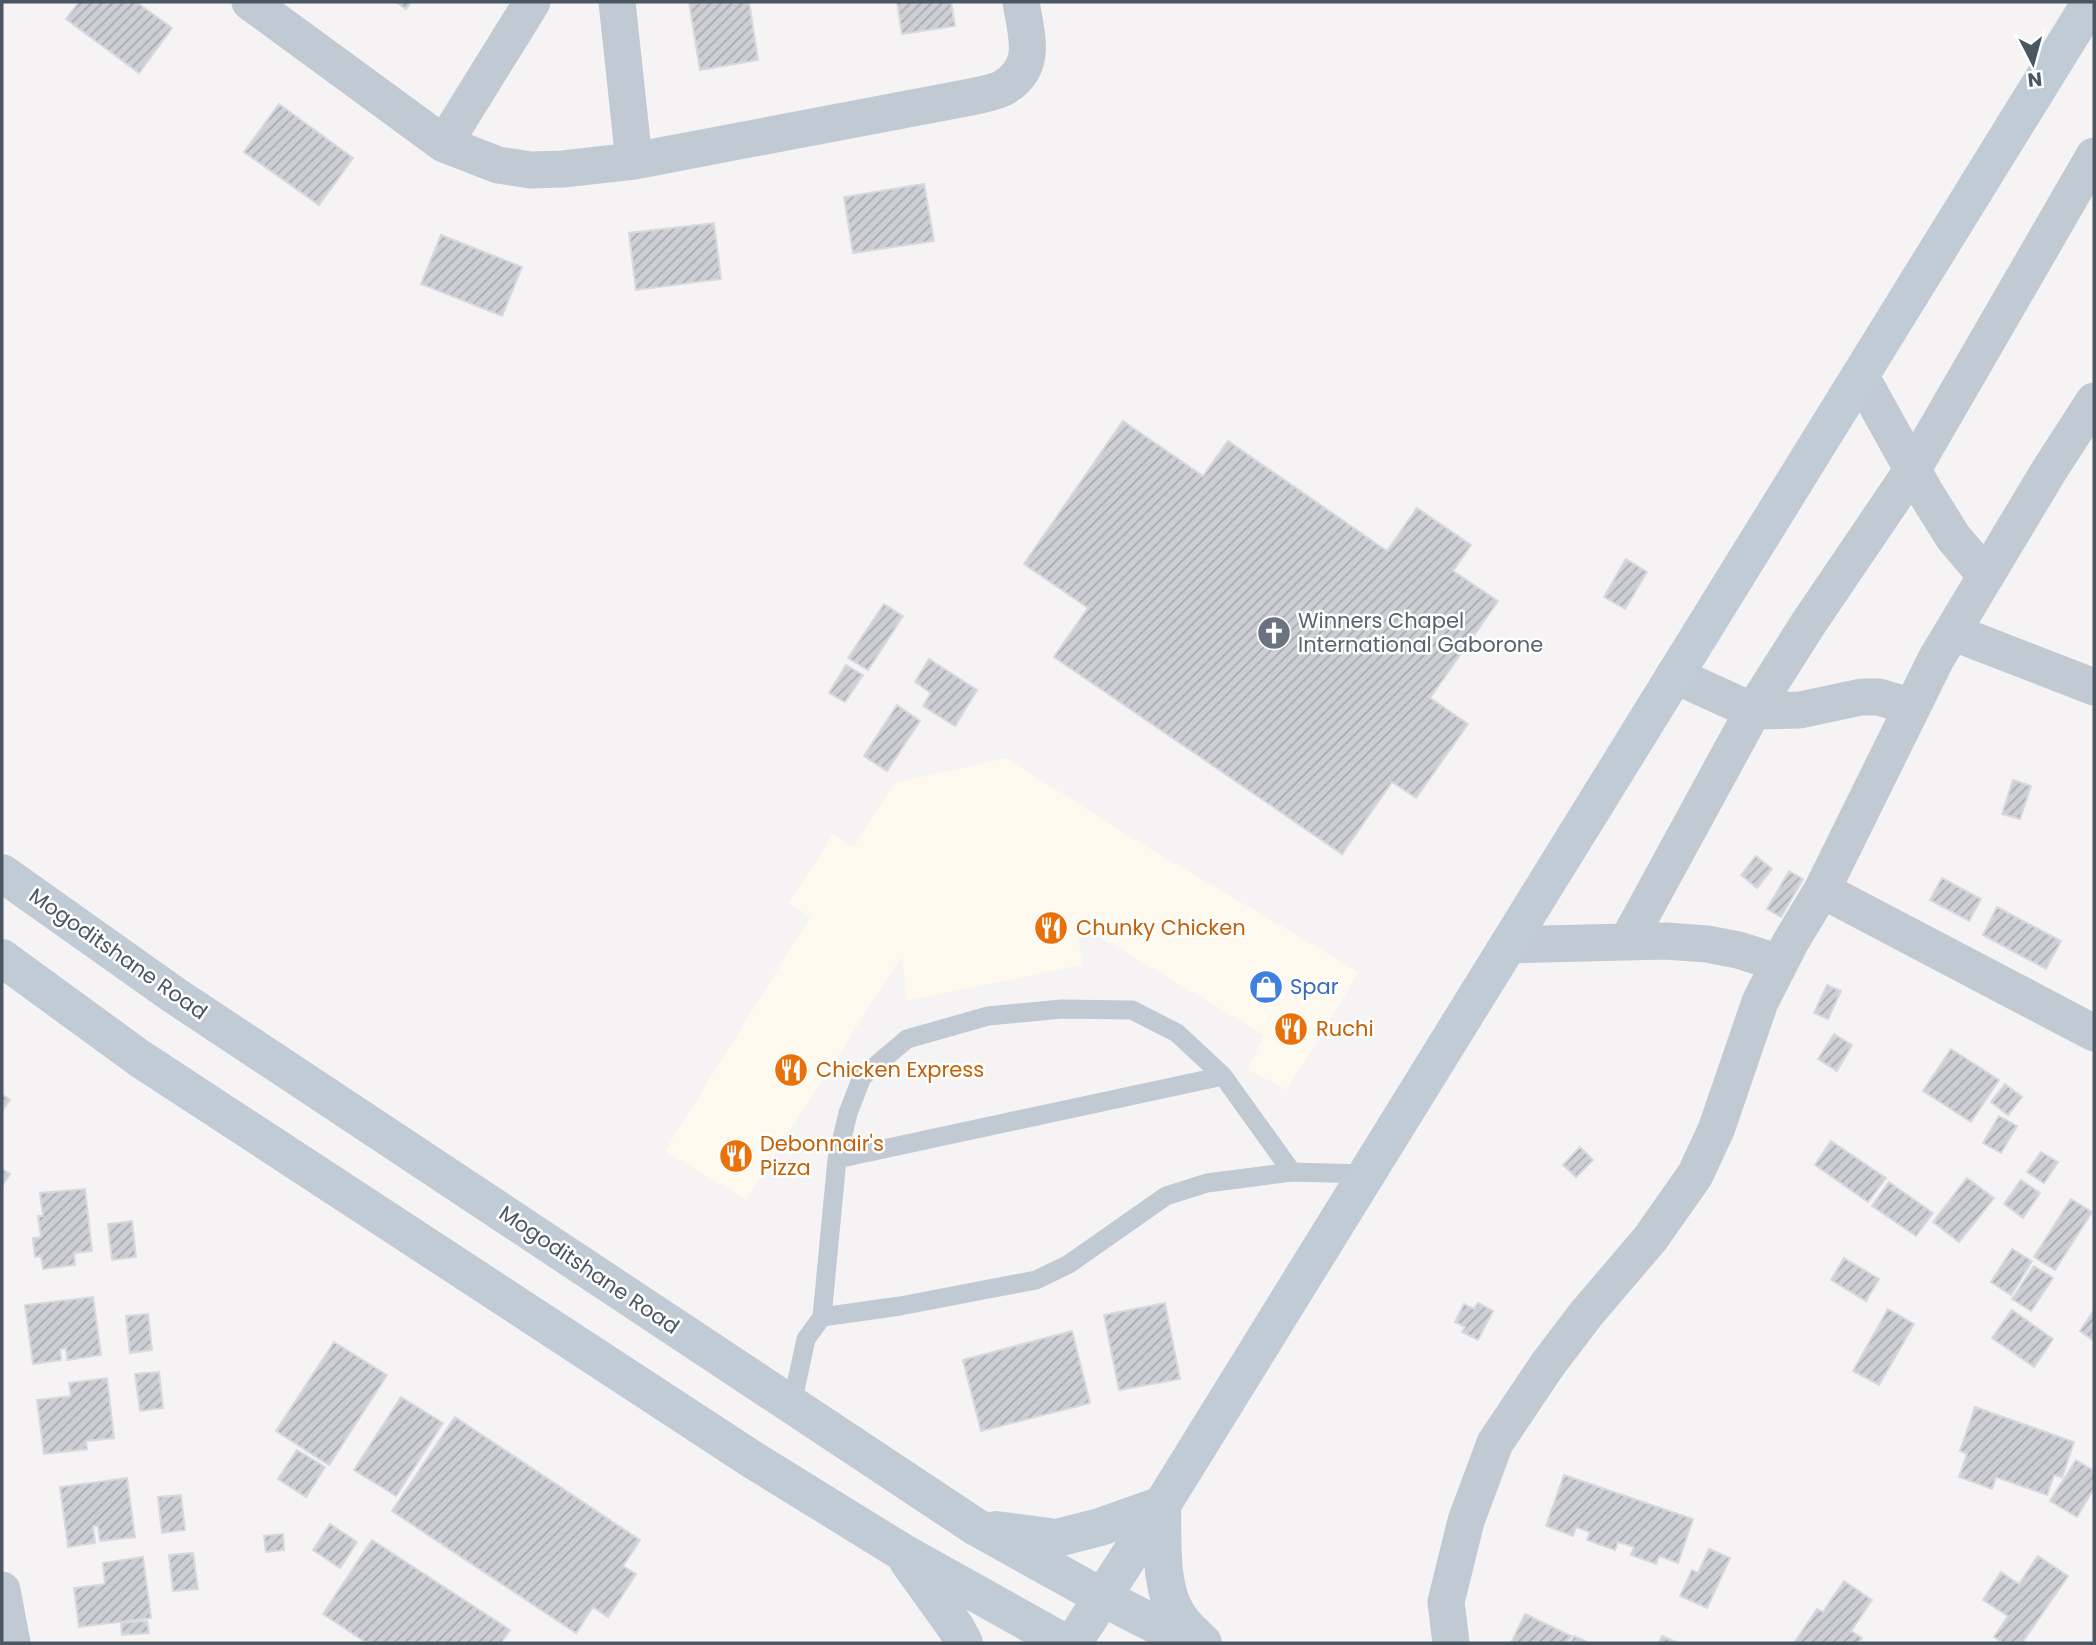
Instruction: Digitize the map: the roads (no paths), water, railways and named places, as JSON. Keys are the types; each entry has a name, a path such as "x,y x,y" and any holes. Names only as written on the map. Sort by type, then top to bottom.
{"main road":[{"path":"1073,1643 1162,1505 2091,2"},
{"name":"Mogoditshane Road","path":"2,873 174,995 976,1527 1191,1643"},
{"path":"2,958 139,1058 742,1452 902,1552 1065,1643"},
{"path":"976,1527 1057,1538 1100,1527 1162,1505"},
{"path":"1162,1505 1163,1557 1168,1591 1176,1614 1203,1643"},
{"path":"902,1552 964,1643"}],"street":[{"path":"250,2 444,144 498,165 531,170 634,161 976,96 1002,88 1021,74 1028,53 1021,2"},
{"path":"444,144 532,2"},
{"path":"617,2 634,161"},
{"path":"1627,943 1752,711 1913,469 2094,156"},
{"path":"1861,377 1953,537 1986,576"},
{"path":"1451,1643 1446,1602 1466,1521 1495,1443 1548,1364 1586,1314 1650,1239 1695,1175 1716,1130 1760,1002 1780,963 1822,890 1952,632 2094,401"},
{"path":"1952,632 2094,687"},
{"path":"1674,675 1752,711 1800,710 1861,697 1880,697 1912,707"},
{"path":"1822,890 2094,1033"},
{"path":"1507,945 1666,941 1707,944 1780,963"},
{"path":"2,1590 12,1643"}],"lane":[{"path":"792,1404 806,1339 822,1317 837,1159 848,1113 862,1077 907,1039 988,1016 1062,1009 1132,1010 1177,1033 1223,1076 1292,1172"},
{"path":"837,1159 1223,1076"},
{"path":"822,1317 900,1306 1036,1280 1069,1264 1166,1196 1207,1183 1292,1172 1366,1174"}],"place":[{"name":"Winners Chapel International Gaborone","path":"1274,633"},
{"name":"Chunky Chicken","path":"1051,928"},
{"name":"Spar","path":"1266,987"},
{"name":"Ruchi","path":"1291,1029"},
{"name":"Chicken Express","path":"791,1070"},
{"name":"Debonnair's Pizza","path":"736,1156"}]}
